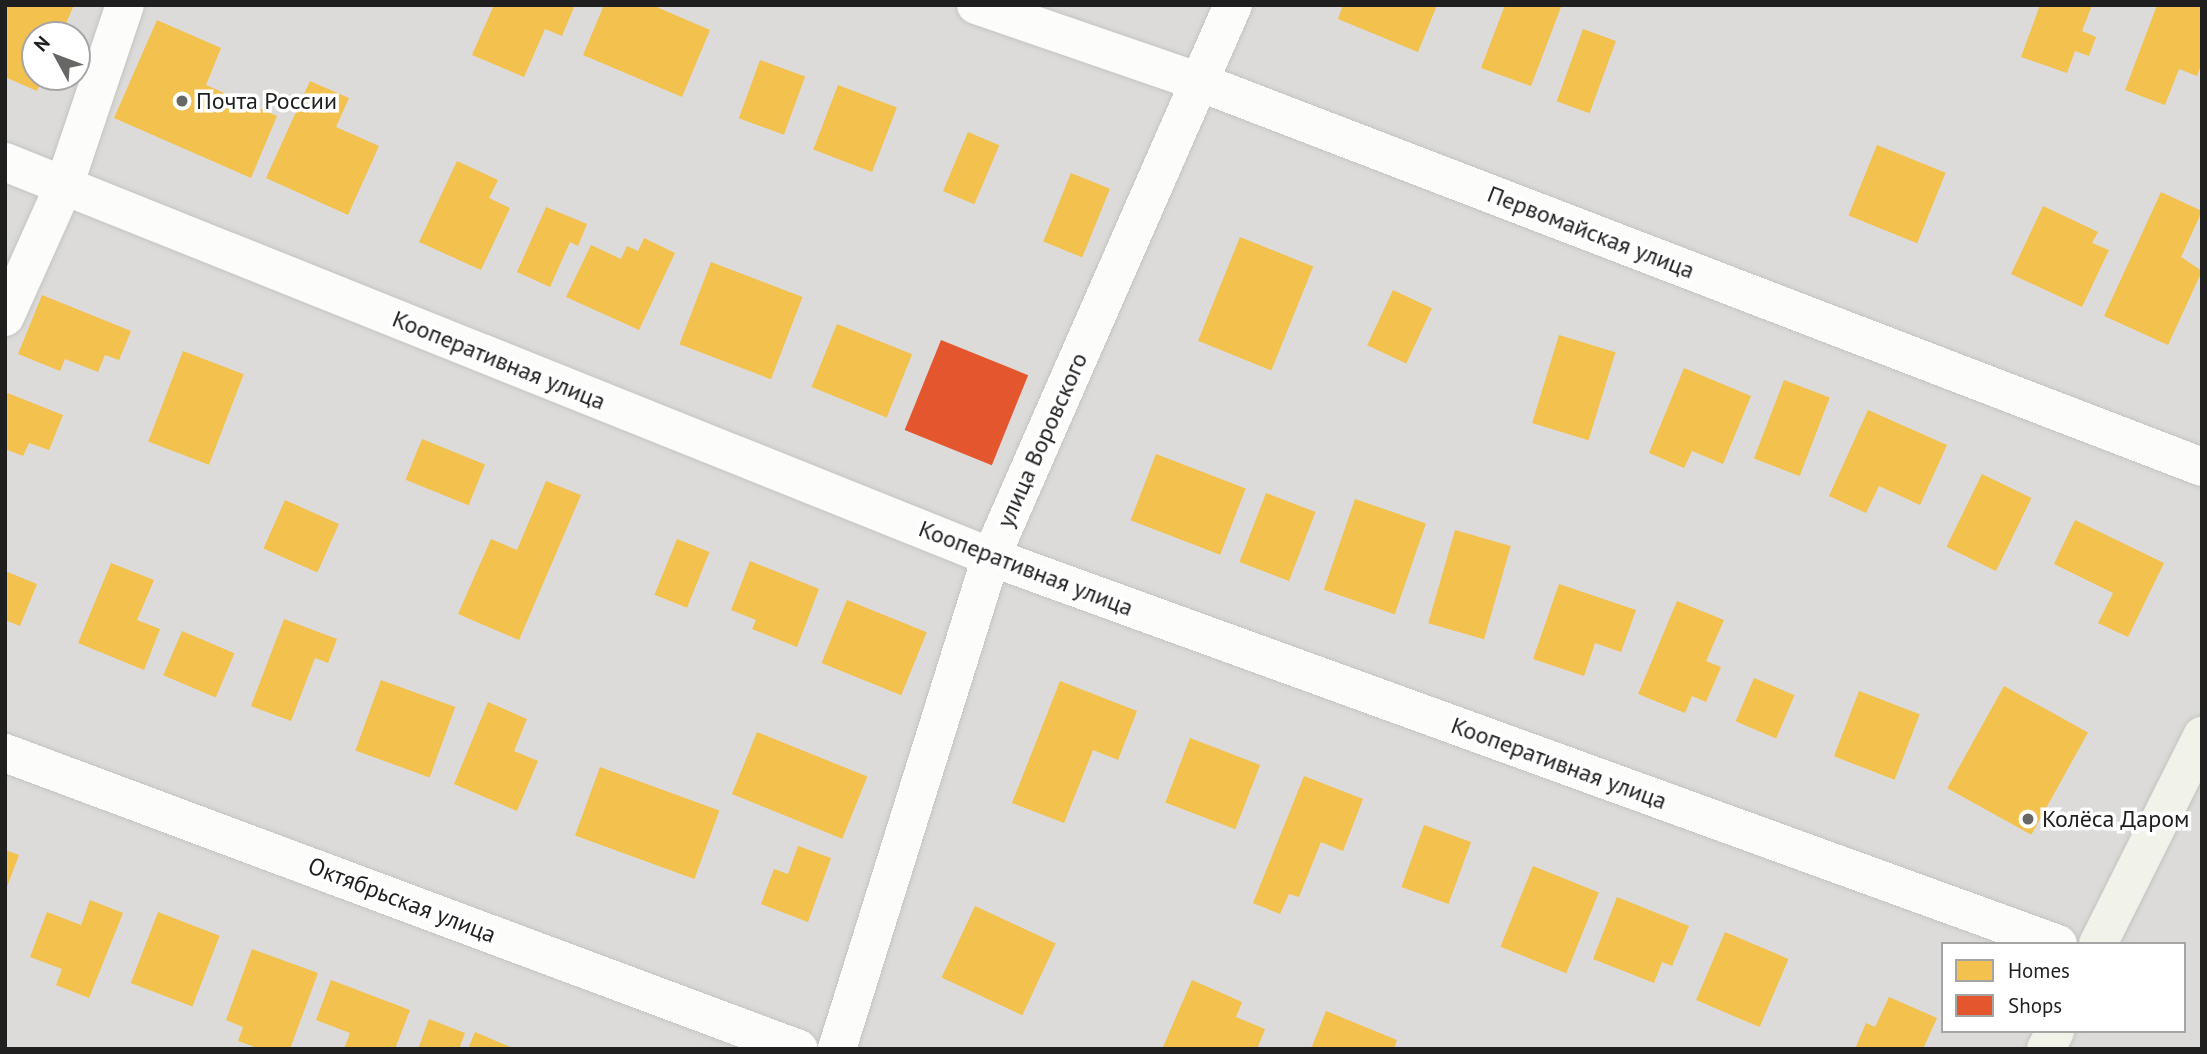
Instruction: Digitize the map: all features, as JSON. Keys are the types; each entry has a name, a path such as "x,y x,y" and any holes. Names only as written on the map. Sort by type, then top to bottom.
{"main road":[{"path":"2099,942 2202,736"},
{"path":"2046,1049 2053,1033"}],"street":[{"path":"5,317 64,186 125,5"},
{"name":"Первомайская улица","path":"976,5 1199,82 2202,467"},
{"name":"улица Воровского","path":"837,1049 991,557 1233,5"},
{"name":"Кооперативная улица","path":"5,162 991,557 2052,942"},
{"name":"Октябрьская улица","path":"5,753 799,1049"}],"shaded area":[{"path":"5,5 2202,5 2202,1049 5,1049"}],"building: Homes":[{"path":"5,5 74,5 67,21 21,21 21,84 5,77"},
{"path":"494,5 575,5 562,36 545,29 524,77 472,55"},
{"path":"604,5 652,5 710,30 682,97 583,55"},
{"path":"1343,5 1437,5 1418,52 1338,19"},
{"path":"1505,5 1561,7 1531,86 1481,68"},
{"path":"2040,5 2092,5 2082,31 2096,37 2089,56 2075,51 2067,73 2021,57"},
{"path":"2157,5 2202,6 2202,62 2197,76 2179,69 2165,105 2125,90"},
{"name":"Почта России","path":"157,20 221,48 206,85 277,116 251,178 114,118"},
{"path":"1583,29 1616,41 1590,113 1557,101"},
{"path":"760,60 805,76 784,135 739,118"},
{"path":"310,81 349,98 336,127 379,146 348,215 266,178"},
{"path":"838,85 897,108 872,172 813,149"},
{"path":"968,132 999,145 974,204 943,191"},
{"path":"1877,145 1946,173 1917,243 1849,215"},
{"path":"457,161 498,180 489,198 510,208 481,270 419,242"},
{"path":"1071,173 1110,189 1082,257 1043,242"},
{"path":"2161,192 2202,211 2181,257 2202,271 2168,345 2104,316"},
{"path":"2043,206 2098,232 2092,243 2109,250 2082,307 2011,274"},
{"path":"546,207 587,224 578,246 570,242 550,287 517,272"},
{"path":"1240,237 1313,267 1271,370 1198,341"},
{"path":"644,238 675,253 639,330 566,297 591,245 621,259 627,246 638,251"},
{"path":"711,262 802,297 771,379 679,344"},
{"path":"1393,290 1432,308 1406,363 1367,345"},
{"path":"42,295 131,331 119,360 105,355 98,372 65,359 60,371 18,354"},
{"path":"837,324 912,354 887,417 812,387"},
{"path":"1559,335 1615,352 1589,440 1532,423"},
{"path":"183,351 244,374 209,465 148,442"},
{"path":"1684,368 1751,396 1723,464 1692,451 1684,468 1649,453"},
{"path":"1784,380 1830,398 1800,476 1754,458"},
{"path":"5,392 63,415 49,450 29,443 23,456 5,449"},
{"path":"1868,410 1947,445 1920,505 1879,486 1866,513 1829,496"},
{"path":"422,439 485,464 469,505 406,480"},
{"path":"1156,454 1246,488 1220,555 1131,520"},
{"path":"1982,474 2031,498 1996,571 1946,547"},
{"path":"546,481 581,495 519,640 458,614 491,539 517,550"},
{"path":"1266,493 1315,512 1289,581 1239,562"},
{"path":"1355,499 1426,523 1395,614 1324,590"},
{"path":"285,500 339,524 317,572 263,548"},
{"path":"2075,520 2164,563 2128,637 2098,623 2113,593 2054,564"},
{"path":"1455,530 1511,546 1484,639 1428,623"},
{"path":"677,539 709,552 687,608 655,595"},
{"path":"750,561 819,589 797,647 752,629 756,620 731,610"},
{"path":"111,563 154,580 137,620 160,629 144,670 78,643"},
{"path":"5,571 37,584 20,626 5,620"},
{"path":"1559,584 1636,610 1621,652 1595,643 1584,676 1533,659"},
{"path":"847,600 927,632 901,695 822,663"},
{"path":"1677,601 1724,620 1706,661 1721,667 1706,702 1692,696 1685,713 1638,694"},
{"path":"284,619 337,639 328,663 315,658 291,721 251,706"},
{"path":"182,631 234,653 216,697 163,675"},
{"path":"1754,678 1795,695 1776,738 1736,721"},
{"path":"381,680 455,707 430,777 355,750"},
{"path":"1060,681 1137,711 1118,760 1093,750 1064,823 1012,803"},
{"path":"2004,686 2088,733 2031,835 1947,788"},
{"path":"1859,691 1920,714 1895,780 1834,756"},
{"path":"488,702 527,719 514,751 538,761 517,811 454,784"},
{"path":"757,732 867,777 842,839 732,794"},
{"path":"1190,738 1260,765 1235,829 1165,802"},
{"path":"600,767 719,810 694,879 575,836"},
{"path":"1304,776 1363,799 1343,851 1321,842 1299,897 1289,894 1280,914 1253,903"},
{"path":"1424,825 1471,842 1448,904 1401,887"},
{"path":"798,846 831,858 808,922 761,904 774,869 788,874"},
{"path":"5,850 19,855 5,892"},
{"path":"1533,866 1599,893 1566,973 1500,947"},
{"path":"1617,897 1689,926 1672,966 1662,962 1654,983 1593,959"},
{"path":"90,900 123,913 89,998 56,985 62,969 30,957 47,912 81,925"},
{"path":"975,906 1056,944 1022,1015 942,978"},
{"path":"158,912 220,936 192,1007 131,983"},
{"path":"1725,932 1789,959 1760,1027 1696,1000"},
{"path":"252,949 318,973 290,1049 260,1049 238,1041 243,1027 226,1020"},
{"path":"331,980 410,1010 395,1049 344,1049 350,1033 316,1020"},
{"path":"1192,980 1242,1002 1236,1017 1265,1029 1257,1049 1163,1047"},
{"path":"1889,997 1937,1018 1923,1049 1855,1049 1866,1023 1875,1027"},
{"path":"1326,1011 1397,1040 1394,1049 1311,1049"},
{"path":"429,1019 465,1033 459,1049 418,1049"},
{"path":"475,1032 515,1049 468,1049"}],"building: Shops":[{"path":"941,340 1028,375 992,465 905,430"}],"place":[{"name":"Почта России","path":"182,101"},
{"name":"Колёса Даром","path":"2028,819"}]}
